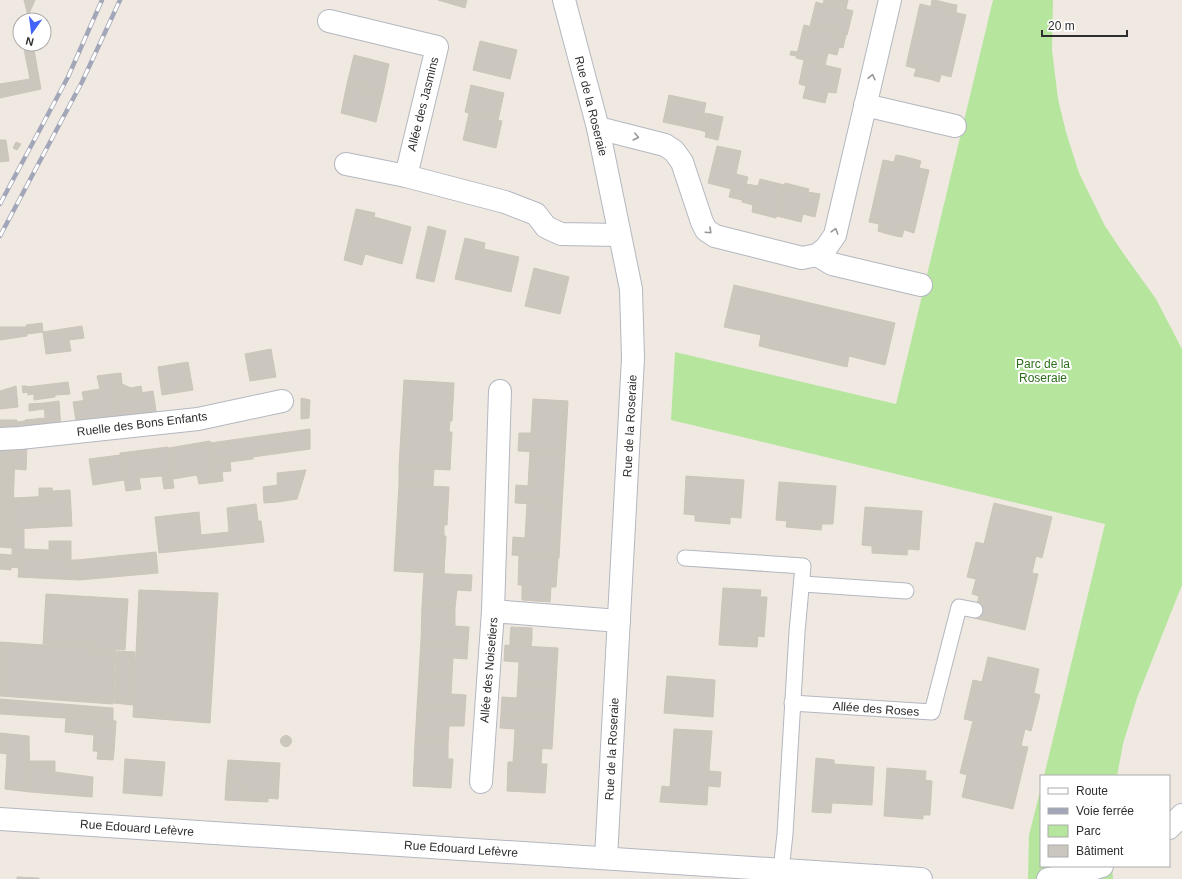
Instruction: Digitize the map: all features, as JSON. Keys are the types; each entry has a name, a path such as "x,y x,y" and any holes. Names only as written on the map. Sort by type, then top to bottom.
{"street":[{"name":"Rue de la Roseraie","path":"564,0 598,128 631,289 633,358 606,858"},
{"path":"598,128 665,145 674,151 682,162 702,222 706,230 715,236 802,258 817,255 826,248 834,235 890,0"},
{"name":"Allée des Jasmins","path":"329,21 437,48 406,176"},
{"path":"865,105 955,126"},
{"path":"346,164 406,176 505,202 536,214 546,227 561,234 619,235"},
{"path":"817,255 832,264 921,285"},
{"path":"493,611 500,391"},
{"name":"Ruelle des Bons Enfants","path":"0,438 20,438 198,419 282,401"},
{"name":"Allée des Noisetiers","path":"481,782 493,611 619,621"},
{"path":"1170,827 1182,815"},
{"name":"Rue Edouard Lefèvre","path":"0,819 606,858 782,874 921,879"},
{"path":"1048,879 1099,867"}],"lane":[{"path":"685,558 803,566 792,703 782,874"},
{"path":"802,584 906,591"},
{"name":"Allée des Roses","path":"792,703 932,712 959,607 974,610"}],"green space":[{"name":"Parc de la Roseraie","path":"993,0 1053,0 1052,50 1058,99 1066,132 1079,173 1105,226 1156,299 1182,349 1182,585 1137,698 1123,744 1117,775 1044,775 1105,524 671,420 675,352 896,404"},
{"path":"1040,792 1040,867 1112,867 1113,879 1028,879 1029,835"}],"building":[{"path":"24,0 35,0 30,12 27,12"},
{"path":"438,0 467,0 465,8"},
{"path":"824,0 848,0 846,9 853,11 847,35 810,26 816,2 823,4"},
{"path":"932,0 939,1 937,8 931,6"},
{"path":"939,1 951,4 950,11 966,15 951,77 935,73 933,80 920,77 922,70 906,66 920,4 937,8"},
{"path":"951,4 957,5 956,12 950,11"},
{"path":"804,25 846,35 843,48 839,47 837,55 828,53 825,65 796,58"},
{"path":"480,41 517,50 510,79 473,70"},
{"path":"791,51 798,52 797,56 790,55"},
{"path":"25,52 34,52 41,89 0,98 0,84 30,79"},
{"path":"354,55 389,64 383,93 347,84"},
{"path":"804,60 841,69 836,93 828,92 825,103 803,98 806,86 799,84"},
{"path":"916,69 922,70 920,77 914,76"},
{"path":"935,73 941,75 939,82 933,80"},
{"path":"347,84 383,93 376,122 341,113"},
{"path":"471,85 504,93 498,120 465,112"},
{"path":"669,95 706,103 700,130 663,122"},
{"path":"469,113 502,121 496,148 463,140"},
{"path":"704,113 710,114 706,132 700,130"},
{"path":"710,114 723,117 718,140 705,137"},
{"path":"0,140 6,140 9,161 0,162"},
{"path":"16,142 21,144 17,150 13,148"},
{"path":"717,146 741,151 736,174 748,177 742,200 729,197 731,189 708,183"},
{"path":"896,155 902,156 900,163 894,162"},
{"path":"902,156 914,159 913,167 929,170 914,233 898,228 896,236 884,233 885,225 869,222 883,160 900,163"},
{"path":"914,159 921,161 919,168 913,167"},
{"path":"760,179 784,185 776,218 752,212 753,205 742,202 746,184 758,186"},
{"path":"785,183 809,189 808,192 820,194 815,217 803,214 801,222 777,216"},
{"path":"356,209 375,213 374,217 411,227 402,264 365,254 362,265 344,260"},
{"path":"879,224 885,225 884,233 878,231"},
{"path":"428,226 446,231 434,282 416,278"},
{"path":"898,228 904,230 902,237 896,236"},
{"path":"465,238 485,243 484,249 519,257 511,292 455,279"},
{"path":"534,268 569,277 560,314 525,306"},
{"path":"734,285 895,323 885,365 849,356 847,367 759,346 761,335 724,327"},
{"path":"42,323 43,332 27,334 26,325"},
{"path":"82,326 84,338 69,340 71,351 46,354 43,332"},
{"path":"0,327 26,327 27,336 0,340"},
{"path":"271,349 276,377 250,381 245,354"},
{"path":"188,362 193,390 162,395 158,367"},
{"path":"121,373 122,384 113,385 112,374"},
{"path":"112,374 115,396 113,397 117,422 77,427 73,402 95,399 94,390 100,389 97,376"},
{"path":"404,380 454,383 452,421 450,421 449,432 452,432 450,470 399,467"},
{"path":"68,382 70,394 55,395 55,397 34,400 34,394 28,395 27,387"},
{"path":"122,384 131,388 141,386 142,392 115,396 113,385"},
{"path":"16,386 18,407 0,409 0,391"},
{"path":"22,386 27,386 28,392 23,393"},
{"path":"94,390 95,399 84,401 82,392"},
{"path":"153,391 157,417 117,422 113,397"},
{"path":"301,398 310,400 309,418 301,419"},
{"path":"533,399 568,401 565,453 518,451 519,433 531,433"},
{"path":"59,401 61,429 46,430 44,403"},
{"path":"44,403 44,409 29,411 29,404"},
{"path":"45,418 46,430 26,432 25,420"},
{"path":"0,420 17,420 17,422 25,421 26,432 0,432"},
{"path":"310,429 310,449 213,464 210,443"},
{"path":"210,441 216,482 199,484 197,475 173,479 169,448"},
{"path":"0,446 15,446 13,517 0,517"},
{"path":"15,446 27,446 26,470 14,469"},
{"path":"168,447 174,488 164,489 162,476 139,478 141,489 126,491 120,453"},
{"path":"530,451 565,453 562,505 515,503 516,485 528,486"},
{"path":"120,455 124,480 93,485 89,459"},
{"path":"230,462 231,471 222,472 223,481 216,482 213,464"},
{"path":"399,467 434,469 433,486 399,485"},
{"path":"306,470 297,499 278,502 277,473"},
{"path":"686,476 744,480 741,518 730,517 730,524 695,521 695,515 684,514"},
{"path":"779,482 836,486 833,524 822,524 821,530 786,527 787,521 776,520"},
{"path":"278,485 278,502 264,503 263,487"},
{"path":"399,485 449,487 447,525 444,525 444,536 446,536 444,574 394,571"},
{"path":"39,488 52,488 53,496 39,497"},
{"path":"70,490 72,526 13,529 13,498 53,496 52,491"},
{"path":"527,503 562,505 559,558 512,555 513,537 525,538"},
{"path":"994,503 1052,517 1042,558 1036,556 1032,573 1038,574 1025,630 974,618 979,596 972,594 976,579 967,577 976,542 984,544"},
{"path":"256,504 258,521 261,521 264,542 159,553 155,517 199,512 201,535 229,532 227,508"},
{"path":"865,507 922,511 919,550 908,549 907,555 872,553 872,546 862,545"},
{"path":"0,517 13,517 12,548 0,547"},
{"path":"24,528 24,557 12,555 13,529"},
{"path":"49,541 71,541 71,560 24,557 24,549 49,550"},
{"path":"156,552 158,573 79,580 77,560"},
{"path":"0,554 20,556 19,568 11,567 11,570 0,569"},
{"path":"20,556 77,560 79,580 18,577"},
{"path":"519,556 558,558 556,587 551,587 550,602 522,600 522,585 518,585"},
{"path":"424,573 472,575 471,591 457,590 455,608 422,607"},
{"path":"723,588 761,590 760,597 767,597 764,637 758,636 757,647 719,645"},
{"path":"139,590 218,593 210,723 133,717"},
{"path":"46,594 128,599 125,650 43,644"},
{"path":"422,607 455,608 455,626 469,627 468,643 421,640"},
{"path":"511,627 532,628 532,639 510,638"},
{"path":"510,638 532,639 531,646 510,645"},
{"path":"421,640 468,643 467,659 453,658 452,676 419,674"},
{"path":"0,642 116,650 113,704 0,696"},
{"path":"505,645 558,648 556,682 518,680 519,662 504,661"},
{"path":"117,651 135,652 133,705 114,703"},
{"path":"988,657 1039,669 1034,693 1040,695 1031,731 1025,729 1021,746 1028,747 1013,809 962,797 967,775 960,773 973,721 964,719 973,680 982,682"},
{"path":"419,674 452,676 451,694 466,695 465,711 417,708"},
{"path":"667,676 715,680 713,717 664,713"},
{"path":"518,680 556,682 554,715 501,713 502,697 517,698"},
{"path":"0,699 113,708 113,721 0,714"},
{"path":"417,708 465,711 464,726 449,726 448,744 415,742"},
{"path":"501,713 554,715 552,749 514,747 515,729 500,728"},
{"path":"66,718 116,721 114,752 93,751 94,735 65,732"},
{"path":"674,729 712,731 709,771 721,772 720,787 708,786 707,805 660,802 662,786 670,787"},
{"path":"0,733 29,736 30,792 5,789 7,754 0,753"},
{"path":"284,736 288,736 290,737 290,745 284,746 281,743 281,739"},
{"path":"415,742 448,744 448,759 453,759 451,788 413,786"},
{"path":"514,747 542,749 541,764 547,764 545,793 507,791 508,762 513,762"},
{"path":"98,751 114,752 113,760 97,759"},
{"path":"816,758 834,760 834,764 874,767 872,805 832,803 831,813 812,812"},
{"path":"125,759 165,762 162,796 123,793"},
{"path":"228,760 280,763 278,799 242,796 243,784 226,783"},
{"path":"30,761 55,761 55,772 93,777 92,797 30,792"},
{"path":"887,768 926,771 925,780 932,781 930,815 923,815 923,819 884,816"},
{"path":"226,783 243,784 242,796 268,798 268,802 225,800"},
{"path":"17,877 39,878 39,879 17,879"}],"railway":[{"path":"0,204 68,77 102,0"},
{"path":"0,236 82,82 120,0"}]}
